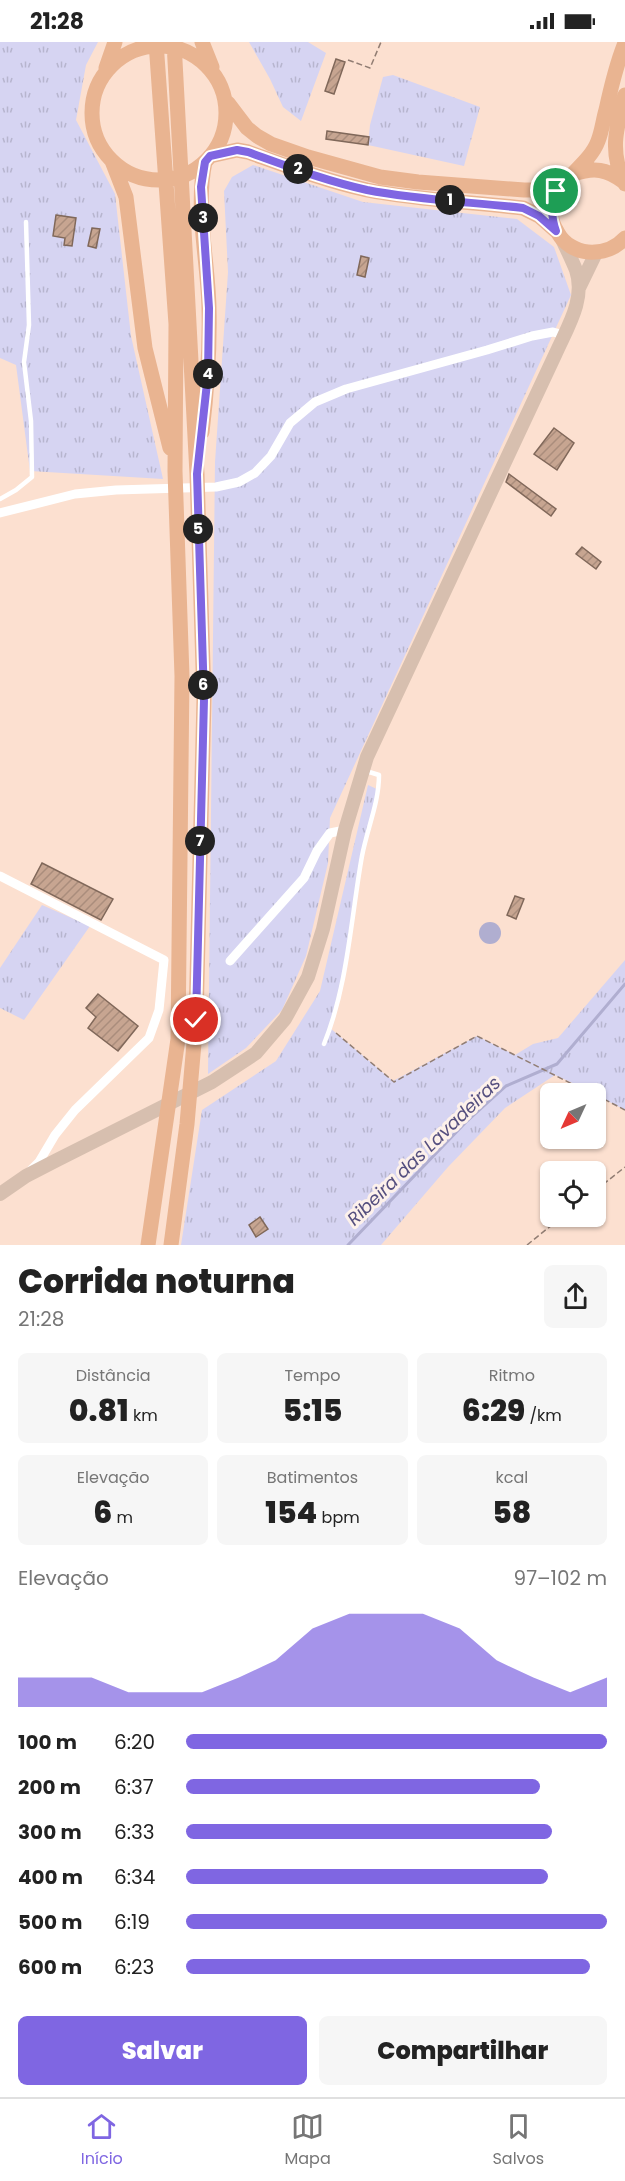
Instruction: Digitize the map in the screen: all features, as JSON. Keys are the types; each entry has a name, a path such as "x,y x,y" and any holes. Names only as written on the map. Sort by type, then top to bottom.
{"main road":[{"path":"115,42 94,92 91,118 98,143 111,160 122,169 140,176 162,180 191,172 207,159 224,133 228,103"},
{"path":"148,1245 178,1039 182,676 176,471 176,324 156,42"},
{"path":"171,1245 187,1124 196,1020 204,699 197,474 174,42"},
{"path":"202,42 212,68 219,77 228,103 247,128 271,144 308,157 380,177 418,182 540,190 586,169 613,174 624,183"},
{"path":"559,235 552,218 552,204 556,191 590,157 598,141 617,64 625,43"},
{"path":"104,72 116,61 134,52 159,47 188,52 212,68"},
{"path":"624,183 615,159 620,143 625,95"},
{"path":"207,159 237,150 334,182 366,190 400,196 523,208 539,216 572,247 584,252 597,253 609,250 625,238"},
{"path":"197,474 208,374 209,308 201,187 207,159"},
{"path":"111,160 126,197 146,348 176,471"}],"street":[{"path":"0,1194 26,1176 212,1082 256,1053 285,1019 308,977 323,929 345,830 367,758 578,302 577,272 559,235"},
{"path":"579,288 597,253"},
{"path":"0,513 75,494 216,487 239,482 255,473 271,456 290,423 315,402 346,389 532,336 554,332 564,335"},
{"path":"230,961 303,878 330,832 345,830"},
{"path":"0,876 164,960 159,1010 149,1038 75,1110 55,1135 39,1162 26,1176"},
{"path":"55,1135 57,1160"}],"lane":[{"path":"0,499 32,477 31,421 24,362 29,325 26,222"},
{"path":"324,1044 344,967 363,854 379,790 379,775 363,770"}],"path":[{"path":"348,60 370,68 381,42"},
{"path":"330,1028 394,1082 477,1036 571,1083"},
{"path":"606,1100 625,1110"},
{"path":"606,1182 625,1167"},
{"path":"527,1245 549,1227"}],"green space":[{"path":"0,42 98,42 86,65 76,120 115,194 131,336 163,479 30,471 16,365 0,358"},
{"path":"249,42 308,42 326,53 301,121 283,107"},
{"path":"393,75 480,107 464,166 368,145 370,125 383,77"},
{"path":"253,165 363,202 517,219 554,247 571,295 330,818 328,863 306,956 282,1010 246,1048 208,1074 215,462 228,272 224,191 232,177"},
{"path":"368,785 379,790 363,854 344,967 330,1028 393,1081 477,1036 515,1055 533,1044 558,1038 625,960 625,1110 606,1100 606,1083 572,1083 555,1075 540,1083 505,1108 448,1167 381,1245 181,1245 202,1110 276,1061 320,991"},
{"path":"42,905 90,926 24,1020 0,1008 0,968"}],"shaded area":[{"path":"490,922 498,925 501,933 498,941 490,944 482,941 479,933 482,925"}],"building":[{"path":"336,59 345,62 334,94 325,91"},
{"path":"327,131 369,137 368,145 326,139"},
{"path":"56,215 76,218 72,246 64,245 65,238 53,236"},
{"path":"92,228 100,229 96,248 88,246"},
{"path":"361,256 369,258 365,277 357,275"},
{"path":"554,428 574,443 557,470 534,454"},
{"path":"509,474 556,509 551,516 506,482"},
{"path":"582,547 601,562 596,569 576,554"},
{"path":"42,863 113,899 101,920 31,884"},
{"path":"515,896 524,899 516,919 507,915"},
{"path":"98,994 138,1026 118,1051 88,1028 96,1017 86,1008"},
{"path":"260,1217 268,1229 256,1237 249,1225"}],"waterway":[{"name":"Ribeira das Lavadeiras","path":"348,1245 466,1122 506,1086 557,1064 625,984"}],"route":[{"path":"196,1020 204,699 197,474 208,374 209,308 201,187 205,162 210,156 222,153 237,150 248,152 334,182 366,190 400,196 523,208 539,216 556,231 552,218 552,204 556,191"}]}
